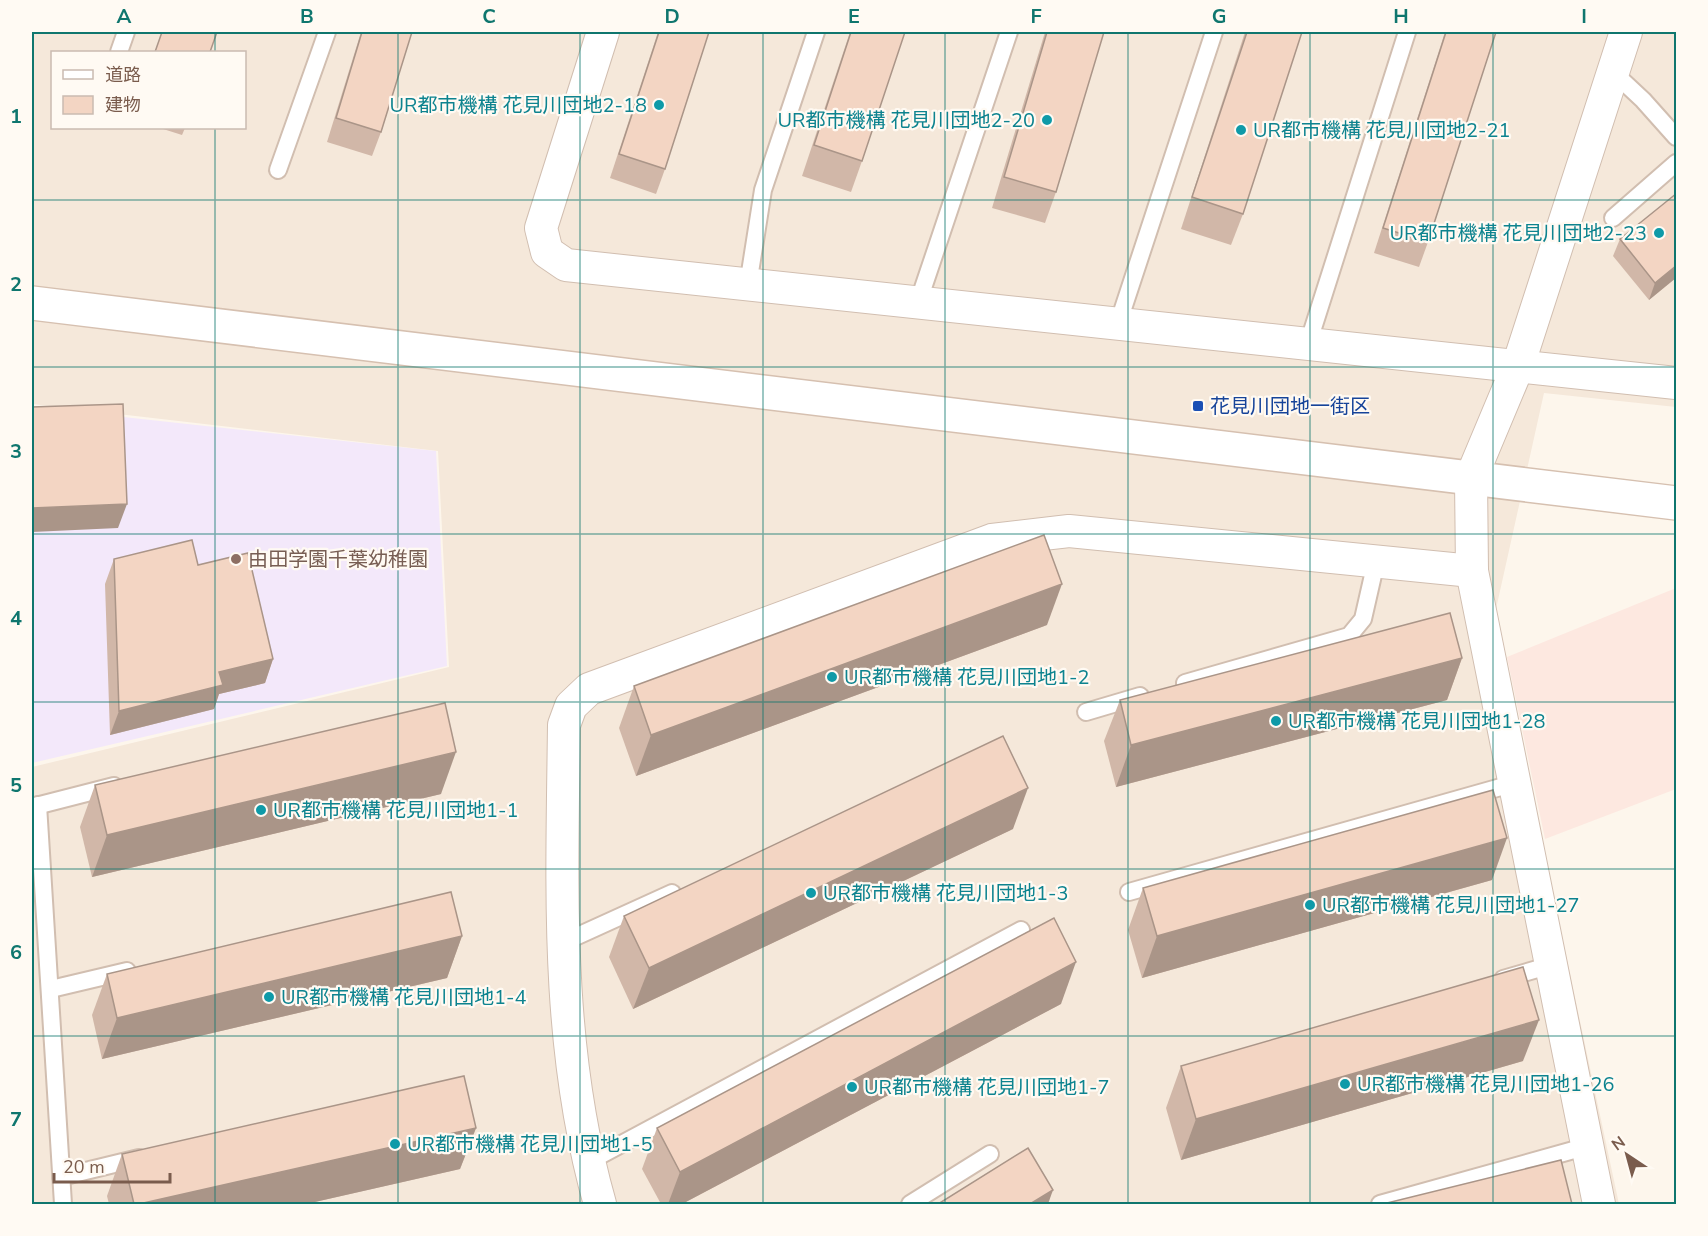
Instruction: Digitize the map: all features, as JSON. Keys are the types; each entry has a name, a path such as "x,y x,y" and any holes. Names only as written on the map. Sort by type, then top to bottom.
{"street":[{"path":"603,32 541,228 546,252 566,265 1677,382"},
{"path":"1599,1204 1472,571 1471,478 1518,366 1626,32"},
{"path":"32,303 1677,503"},
{"path":"600,1204 588,1162 570,1059 562,943 564,725 571,706 589,689 992,540 1069,531 1472,571"}],"lane":[{"path":"119,51 126,32"},
{"path":"278,170 327,32"},
{"path":"748,285 763,189 816,32"},
{"path":"918,303 1009,32"},
{"path":"1118,324 1214,32"},
{"path":"1308,344 1407,32"},
{"path":"1613,72 1677,137"},
{"path":"1613,218 1677,163"},
{"path":"1086,712 1349,636 1363,619 1376,562"},
{"path":"63,1204 51,989 35,806 130,782"},
{"path":"1130,892 1515,783"},
{"path":"562,943 692,885"},
{"path":"588,1162 1021,930"},
{"path":"1484,984 1551,965"},
{"path":"51,989 143,967"},
{"path":"1380,1204 1588,1146"},
{"path":"910,1204 990,1154"},
{"path":"62,1176 153,1155"}],"shaded area":[{"path":"32,32 1676,32 1676,407 1544,393 1494,618 1619,1204 32,1204 32,767 449,667 438,451 32,404"},
{"name":"由田学園千葉幼稚園","path":"32,407 436,451 447,666 32,763"},
{"path":"1676,588 1676,789 1545,839 1507,657"}],"building":[{"path":"162,32 217,32 210,51 155,51"},
{"path":"362,32 412,32 381,132 336,118"},
{"name":"UR都市機構 花見川団地2-18","path":"659,32 709,32 665,169 619,154"},
{"path":"851,32 905,32 862,161 814,145"},
{"name":"UR都市機構 花見川団地2-20","path":"1047,32 1104,32 1056,192 1004,177"},
{"name":"UR都市機構 花見川団地2-21","path":"1247,32 1302,32 1243,214 1192,197"},
{"path":"1446,32 1496,32 1428,242 1383,228"},
{"name":"UR都市機構 花見川団地2-23","path":"1677,193 1677,265 1655,283 1620,239"},
{"path":"123,404 127,504 32,508 32,407"},
{"path":"1044,535 1062,584 651,735 634,686"},
{"path":"192,540 198,565 248,553 273,659 219,672 223,685 119,711 114,559"},
{"path":"1450,613 1462,658 1131,745 1120,700"},
{"path":"445,703 456,752 107,835 95,785"},
{"path":"1003,736 1028,788 649,968 624,916"},
{"path":"1493,790 1507,838 1157,936 1143,888"},
{"path":"451,892 462,936 117,1018 107,974"},
{"path":"1054,918 1076,962 680,1172 657,1128"},
{"path":"1523,967 1539,1020 1196,1119 1181,1066"},
{"path":"464,1076 476,1128 134,1204 122,1154"},
{"path":"1028,1148 1053,1190 1030,1204 938,1204"},
{"path":"1561,1160 1572,1204 1383,1204"}],"place":[{"name":"UR都市機構 花見川団地2-18","path":"659,105"},
{"name":"UR都市機構 花見川団地2-20","path":"1047,120"},
{"name":"UR都市機構 花見川団地2-21","path":"1241,130"},
{"name":"UR都市機構 花見川団地2-23","path":"1659,233"},
{"name":"花見川団地一街区","path":"1198,406"},
{"name":"由田学園千葉幼稚園","path":"236,559"},
{"name":"UR都市機構 花見川団地1-2","path":"832,677"},
{"name":"UR都市機構 花見川団地1-28","path":"1276,721"},
{"name":"UR都市機構 花見川団地1-1","path":"261,810"},
{"name":"UR都市機構 花見川団地1-3","path":"811,893"},
{"name":"UR都市機構 花見川団地1-27","path":"1310,905"},
{"name":"UR都市機構 花見川団地1-4","path":"269,997"},
{"name":"UR都市機構 花見川団地1-26","path":"1345,1084"},
{"name":"UR都市機構 花見川団地1-7","path":"852,1087"},
{"name":"UR都市機構 花見川団地1-5","path":"395,1144"}]}
